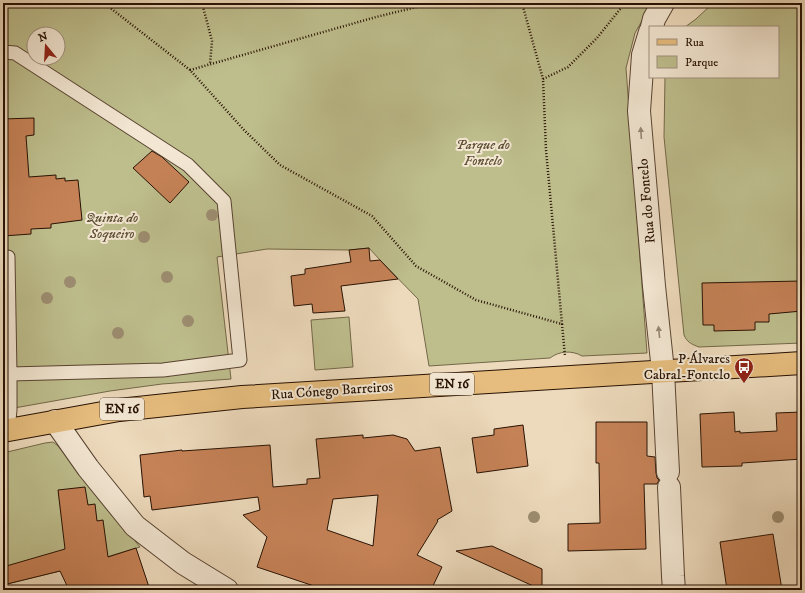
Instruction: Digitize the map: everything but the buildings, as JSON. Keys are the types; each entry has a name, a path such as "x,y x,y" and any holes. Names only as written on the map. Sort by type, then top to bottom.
{"main road":[{"name":"EN 16","path":"663,371 802,363"},
{"name":"Rua Cónego Barreiros","path":"6,430 119,410 242,397 663,371"}],"street":[{"path":"652,26 654,19 663,3"},
{"name":"Rua do Fontelo","path":"649,35 642,55 639,111 663,371 674,590"},
{"path":"55,421 88,468 135,526 183,563 227,590"}],"lane":[{"path":"3,52 15,53 188,165 224,201 240,360 163,370 6,374"},
{"path":"6,430 10,410 6,374 8,257"}],"path":[{"path":"104,3 190,70 244,130 280,165 372,216 416,266 476,300 562,324"},
{"path":"202,3 212,41 210,64"},
{"path":"190,70 376,17 433,3"},
{"path":"522,3 543,79 546,150 567,377"},
{"path":"543,79 568,67 597,38 625,3"}],"green space":[{"name":"Parque do Fontelo","path":"3,3 652,3 635,33 626,68 647,353 582,356 566,352 557,354 550,358 429,366 418,299 369,248 349,250 267,249 217,257 231,379 162,384 110,391 3,410"},
{"path":"713,3 802,3 802,343 699,347 686,339 684,335 664,137 665,78 779,78 779,26 686,26"},
{"path":"349,317 353,367 315,370 311,320"},
{"path":"53,442 58,446 140,547 60,571 3,585 3,453"}],"place":[{"name":"P Álvares Cabral-Fontelo","path":"744,384"}],"park label":[{"name":"Quinta do Soqueiro","path":"112,226"}]}
